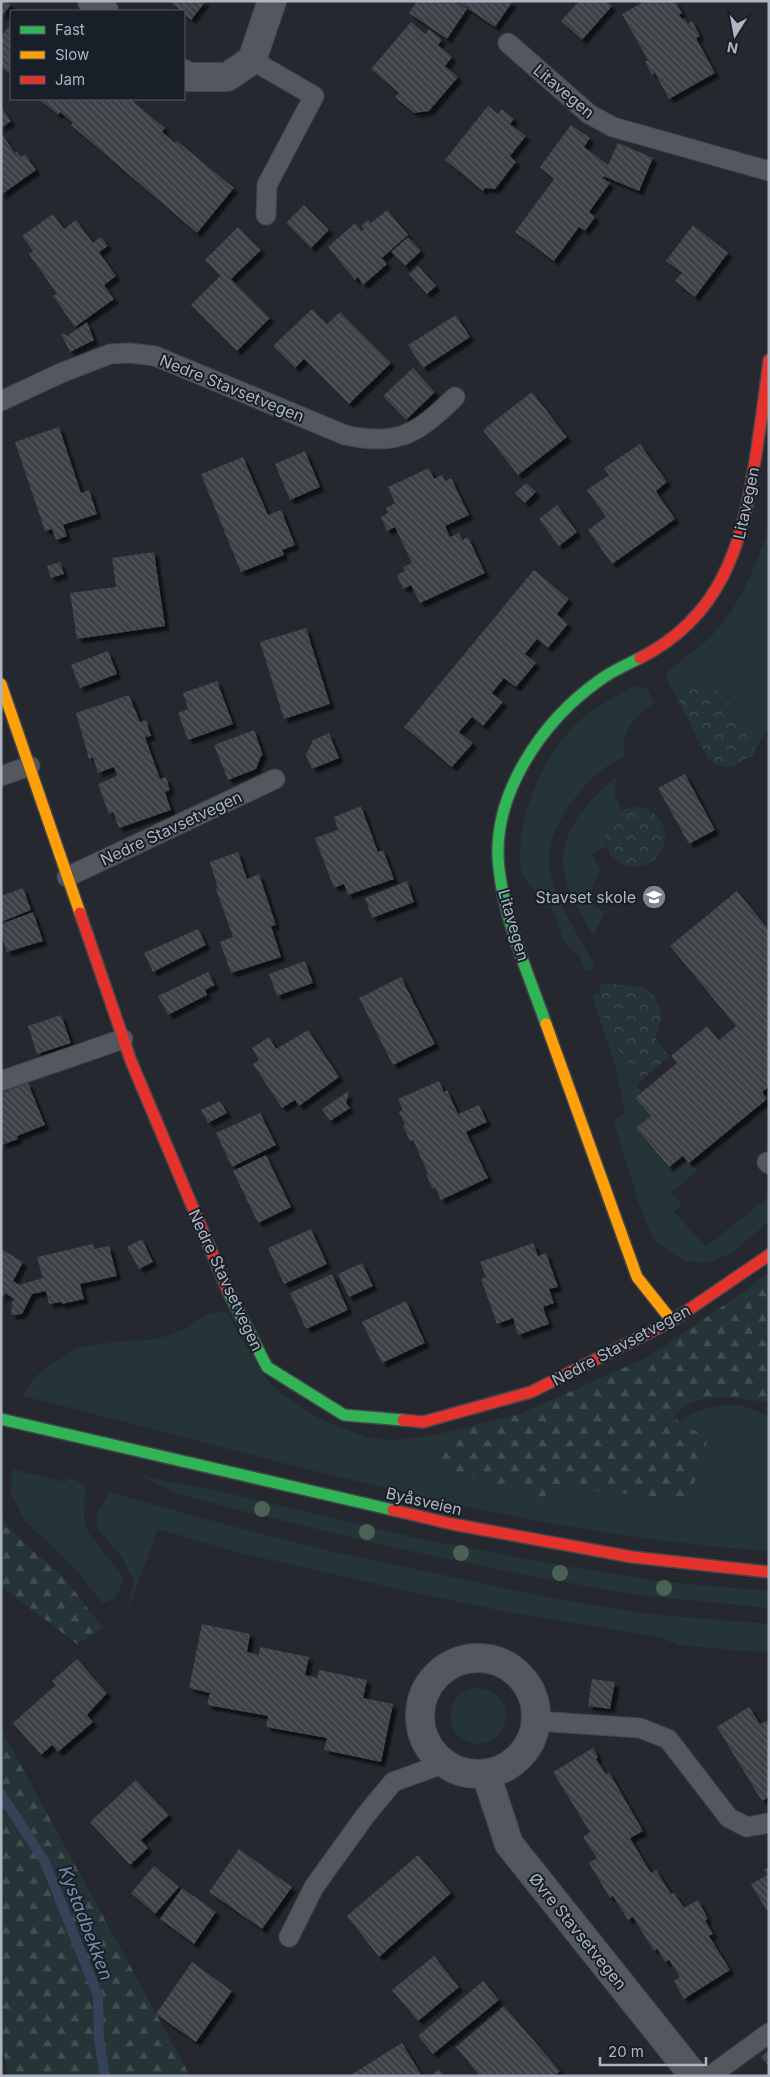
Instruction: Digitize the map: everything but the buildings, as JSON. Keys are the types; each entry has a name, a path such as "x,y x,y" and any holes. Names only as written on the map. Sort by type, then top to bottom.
{"street":[{"path":"92,1 103,10"},
{"path":"185,75 188,77 227,77 252,60 272,1"},
{"name":"Litavegen","path":"672,1321 637,1277 506,908 498,864 501,821 516,777 538,739 558,714 601,679 666,644 692,620 716,591 732,561 743,530 762,417 769,360"},
{"name":"Nedre Stavsetvegen","path":"1,684 123,1039 226,1286 267,1367 344,1415 423,1422 531,1392 672,1321 769,1256"},
{"name":"Byåsveien","path":"1,1419 452,1524 632,1557 769,1572"},
{"path":"471,1658 490,1658 507,1665 522,1677 532,1693 537,1711 536,1729 530,1746 518,1760 503,1770 486,1774 468,1774 452,1769 445,1763 438,1759 426,1744 420,1726 420,1707 426,1689 437,1674 453,1663 471,1658"},
{"name":"Øvre Stavsetvegen","path":"486,1774 509,1844 694,2076"}],"lane":[{"name":"Litavegen","path":"508,43 589,114 613,127 769,171"},
{"path":"252,60 314,96 267,185 266,215"},
{"name":"Nedre Stavsetvegen","path":"1,402 61,373 110,354 155,356 345,435 369,440 395,439 430,422 455,397"},
{"path":"1,776 30,766"},
{"name":"Nedre Stavsetvegen","path":"67,877 275,779"},
{"path":"1,1081 123,1039"},
{"path":"536,1721 640,1728 668,1739 729,1818 747,1827 769,1823"},
{"path":"289,1937 314,1887 365,1816 393,1782 445,1763"},
{"path":"710,2076 769,2033"}],"green space":[{"path":"769,529 769,730 760,741 755,752 723,693 693,689 674,692 667,676 669,670 705,642 727,618 744,589"},
{"path":"635,686 647,688 654,703 644,710 630,726 625,738 625,757 597,774 568,807 554,832 549,853 553,885 567,916 591,958 594,966 590,971 584,969 579,955 563,939 551,907 524,877 520,859 521,838 528,805 534,788 550,757 560,743 589,713 608,700"},
{"path":"693,689 720,692 726,697 755,752 753,757 744,759 732,767 723,767 709,760 674,692"},
{"path":"616,777 615,796 621,809 608,826 605,847 592,854 600,870 594,884 592,897 596,908 605,912 593,936 566,880 563,860 564,848 573,825 580,814"},
{"path":"635,807 652,812 660,820 665,837 660,854 652,862 635,867 618,862 610,854 605,837 610,820 618,812"},
{"path":"599,983 645,987 655,999 660,1010 660,1023 655,1038 669,1056 636,1085 622,1068 628,1063 621,1055 607,1026"},
{"path":"599,992 612,1039 628,1063 623,1068 642,1092 635,1098 651,1116 637,1128 668,1167 683,1156 698,1171 671,1192 682,1205 674,1212 706,1247 769,1196 769,1222 730,1254 707,1263 685,1261 668,1251 653,1238 639,1204 613,1119 625,1114 616,1067 592,996"},
{"path":"769,1272 769,1403 718,1397 693,1402 682,1408 674,1417 686,1427 703,1434 707,1442 692,1489 685,1499 557,1487 542,1498 439,1468 452,1431 520,1414 650,1356"},
{"path":"226,1312 267,1380 283,1395 316,1417 368,1438 391,1440 417,1438 520,1414 703,1434 686,1427 680,1422 685,1417 701,1410 728,1405 743,1406 769,1416 769,1551 674,1542 579,1528 485,1510 392,1490 22,1396 33,1379 47,1367 77,1348 164,1337 186,1328 209,1313"},
{"path":"12,1469 66,1482 68,1478 82,1483 85,1487 84,1517 88,1532 123,1577 119,1591 114,1598 110,1601 101,1602 77,1570 25,1521 11,1494"},
{"path":"141,1476 227,1493 421,1539 553,1564 657,1581 769,1591 769,1608 638,1595 535,1577 396,1548 176,1493"},
{"path":"109,1492 325,1550 551,1598 647,1614 769,1624 769,1653 679,1645 659,1637 508,1612 429,1596 232,1551 158,1529 127,1613 134,1581 122,1557 98,1529 96,1516"},
{"path":"1,1515 19,1538 63,1577 103,1628 77,1644 1,1586"},
{"path":"478,1688 489,1690 498,1696 504,1705 506,1716 504,1727 498,1736 489,1742 478,1744 467,1742 458,1736 452,1727 450,1716 452,1705 458,1696 467,1690"},
{"path":"1,1729 190,2076 10,2076 1,2046"}],"waterway":[{"name":"Kystadbekken","path":"1,1794 45,1862 98,1996 99,2040 105,2076"}],"traffic: fast":[{"path":"546,1024 518,947 502,889 498,841 503,814 512,787 525,762 559,716 600,680 640,658"},
{"path":"228,1291 267,1367 344,1415 403,1420"},
{"path":"1,1419 393,1510"}],"traffic: slow":[{"path":"1,684 80,913"},
{"path":"546,1024 637,1277 672,1321"}],"traffic: jam":[{"path":"640,658 668,641 690,622 709,600 723,576 734,550 750,492 769,360"},
{"path":"80,913 131,1061 228,1291"},
{"path":"403,1420 423,1422 531,1392 672,1321 769,1255"},
{"path":"393,1510 452,1524 632,1557 769,1572"}],"place":[{"name":"Stavset skole","path":"654,897"}]}
